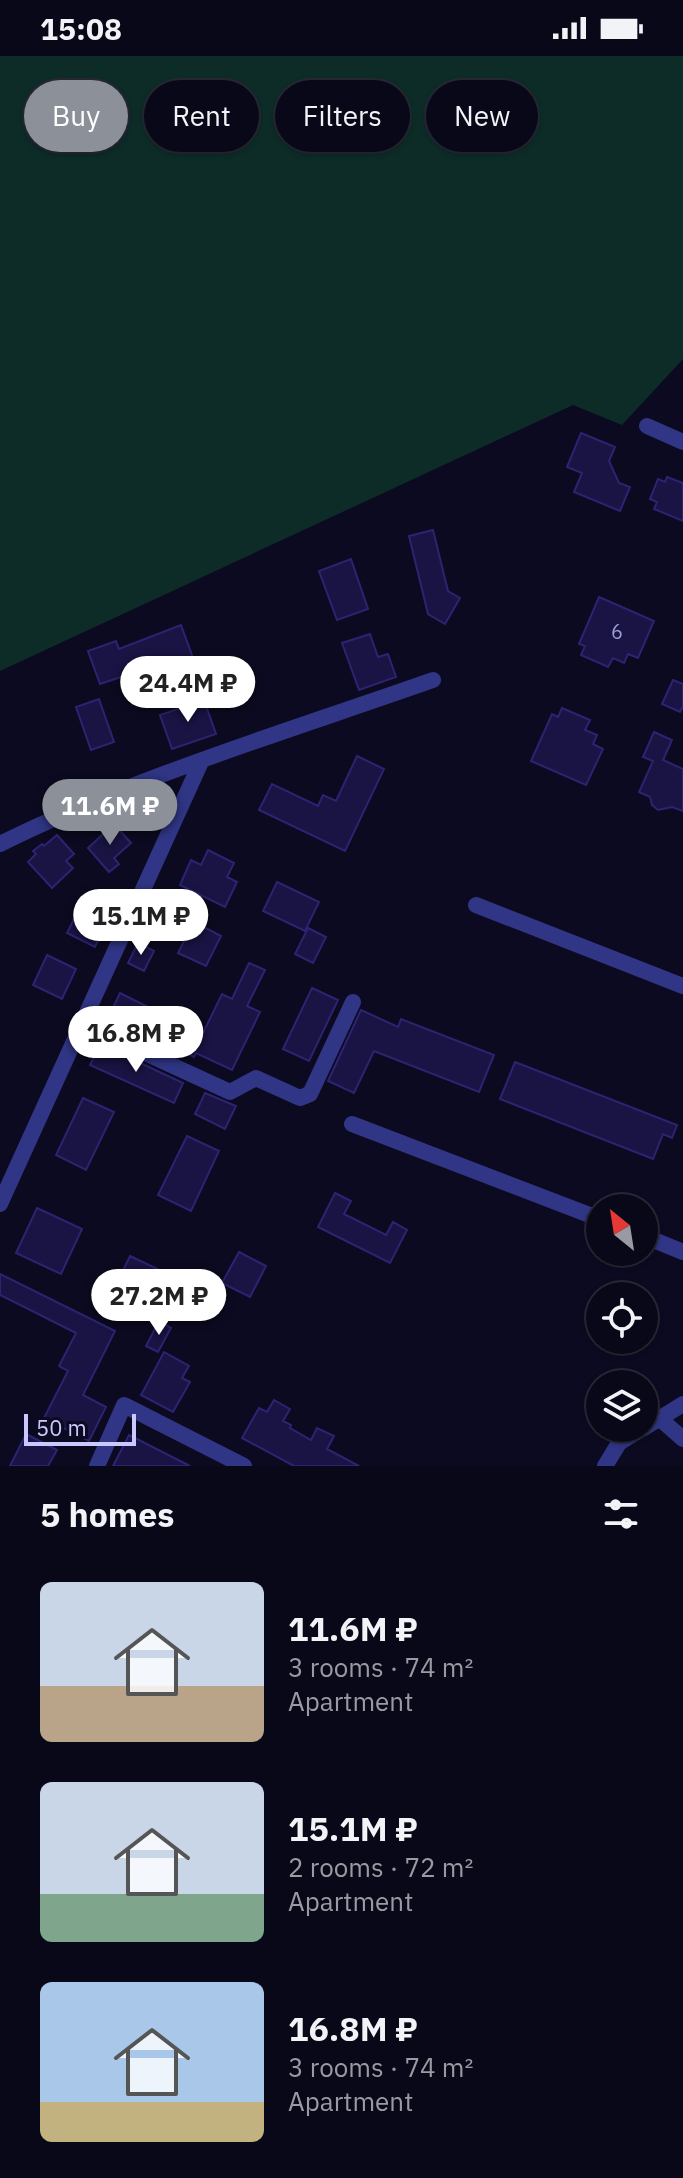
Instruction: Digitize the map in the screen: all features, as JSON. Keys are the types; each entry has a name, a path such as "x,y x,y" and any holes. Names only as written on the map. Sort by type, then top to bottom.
{"street":[{"path":"647,426 683,442"},
{"path":"0,844 58,815 433,680"},
{"path":"0,1204 201,762"},
{"path":"476,905 683,986"},
{"path":"82,1024 230,1092 256,1078 300,1098 310,1094 353,1002"},
{"path":"352,1124 586,1214"},
{"path":"658,1242 683,1252"},
{"path":"683,1404 659,1418 683,1439"},
{"path":"97,1466 124,1405 244,1466"},
{"path":"605,1466 621,1442"}],"green space":[{"path":"0,56 683,56 683,359 622,425 573,405 0,671"}],"building":[{"path":"581,433 615,447 609,461 619,483 630,487 620,511 574,492 582,473 567,467"},
{"path":"667,477 683,483 683,521 654,509 657,502 650,499 658,479 665,482"},
{"path":"433,530 448,591 460,598 445,624 428,614 409,536"},
{"path":"351,559 368,609 337,620 319,571"},
{"path":"599,597 654,621 638,658 628,654 624,663 613,658 608,667 581,655 585,646 579,644"},
{"path":"181,625 193,658 141,677 139,671 100,684 88,651 116,641 119,649"},
{"path":"370,634 378,657 388,654 396,677 359,690 342,643"},
{"path":"673,680 683,684 680,712 662,704"},
{"path":"99,699 114,742 91,750 76,707"},
{"path":"204,700 216,734 172,749 160,715"},
{"path":"562,708 590,720 585,730 597,735 593,744 603,749 586,785 531,761 552,714 558,717"},
{"path":"654,732 672,740 663,760 683,769 683,811 672,807 658,810 652,805 650,797 639,792 653,761 643,757"},
{"path":"357,756 384,769 345,851 259,810 272,784 318,806 323,795 336,801"},
{"path":"114,824 131,843 114,858 119,864 109,872 88,848"},
{"path":"57,835 74,854 66,861 73,868 52,888 28,862 36,854 33,851"},
{"path":"208,850 234,863 227,877 237,882 225,907 180,885 191,860 201,865"},
{"path":"277,882 319,902 305,931 263,911"},
{"path":"160,897 174,904 164,924 150,917"},
{"path":"88,911 100,917 97,923 105,927 95,947 67,933 77,913 85,918"},
{"path":"202,926 221,936 206,966 178,953 189,931 197,935"},
{"path":"308,928 326,937 313,963 295,954"},
{"path":"138,943 154,951 144,971 128,963"},
{"path":"47,955 76,969 62,999 33,985"},
{"path":"249,963 265,970 247,1006 260,1012 232,1070 196,1053 194,1057 162,1042 173,1019 203,1033 222,994 232,999"},
{"path":"312,988 338,1000 309,1061 283,1049"},
{"path":"120,993 150,1008 139,1031 109,1016"},
{"path":"361,1010 398,1027 401,1019 494,1055 479,1092 374,1051 354,1093 328,1081"},
{"path":"100,1044 183,1083 174,1103 90,1065"},
{"path":"515,1062 677,1125 672,1138 663,1134 653,1159 500,1099"},
{"path":"205,1093 236,1106 225,1129 195,1114"},
{"path":"83,1098 114,1112 86,1170 56,1155"},
{"path":"187,1136 219,1151 191,1211 158,1195"},
{"path":"335,1193 351,1201 344,1214 386,1235 393,1222 407,1230 390,1263 318,1227"},
{"path":"37,1208 82,1229 61,1274 16,1253"},
{"path":"239,1252 266,1266 250,1297 222,1283"},
{"path":"130,1256 168,1274 145,1320 108,1302"},
{"path":"0,1274 115,1331 83,1395 106,1407 89,1441 44,1418 68,1371 59,1366 76,1333 0,1295"},
{"path":"159,1321 171,1328 158,1352 146,1346"},
{"path":"164,1352 189,1366 182,1378 190,1382 173,1412 141,1395"},
{"path":"274,1400 290,1409 283,1421 291,1425 290,1428 311,1440 317,1428 334,1436 327,1449 359,1466 294,1466 242,1438 259,1408 267,1412"},
{"path":"26,1434 57,1450 48,1466 10,1466"},
{"path":"129,1435 190,1466 113,1466"}]}
